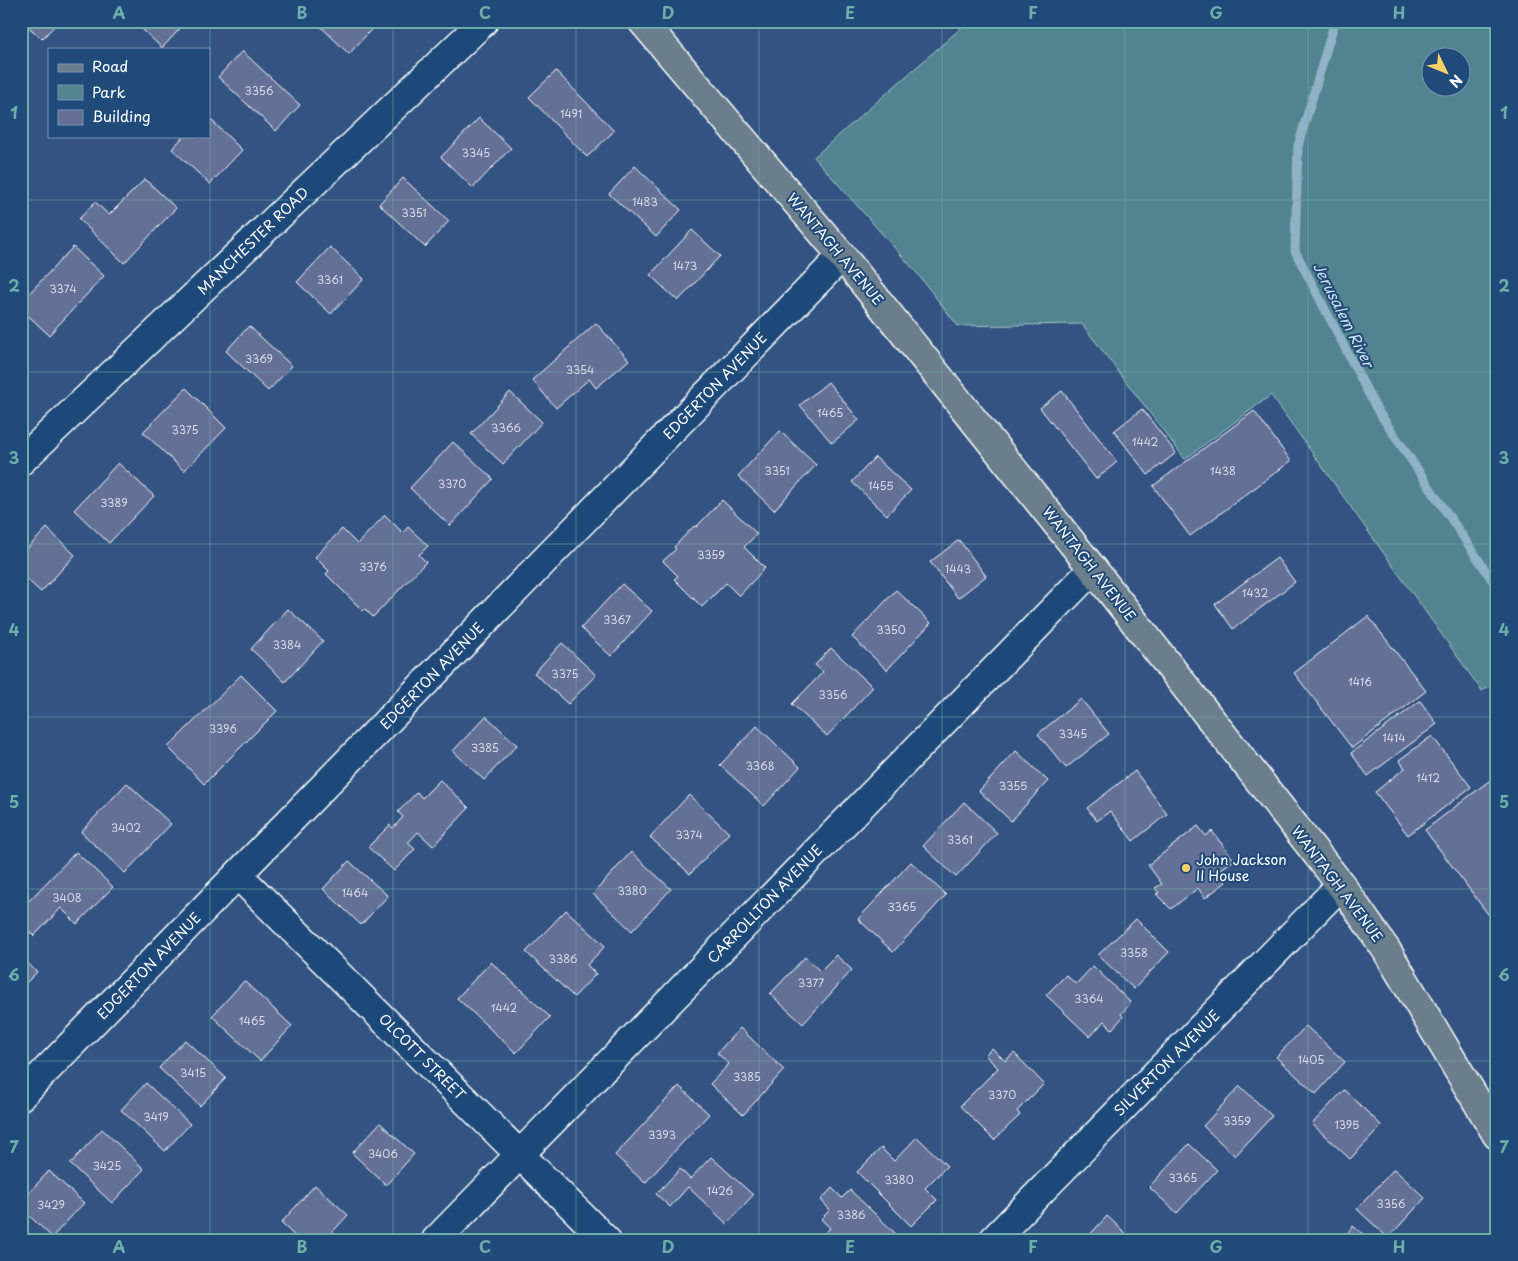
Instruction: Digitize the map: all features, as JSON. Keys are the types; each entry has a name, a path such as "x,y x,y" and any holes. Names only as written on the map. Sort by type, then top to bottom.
{"main road":[{"name":"WANTAGH AVENUE","path":"642,21 842,256 1093,569 1341,885 1387,951 1497,1135"}],"street":[{"name":"MANCHESTER ROAD","path":"21,461 484,21"},
{"name":"EDGERTON AVENUE","path":"21,1096 842,256"},
{"name":"CARROLLTON AVENUE","path":"436,1240 1093,569"},
{"name":"OLCOTT STREET","path":"238,875 606,1240"},
{"name":"SILVERTON AVENUE","path":"992,1240 1341,885"}],"green space":[{"path":"969,21 1497,21 1497,681 1482,691 1271,395 1185,459 1082,324 958,326 916,272 814,157"}],"building":[{"path":"22,21 59,21 42,39"},
{"path":"147,21 187,21 162,48 141,28"},
{"path":"315,21 379,21 349,54"},
{"path":"242,51 300,105 276,131 218,77"},
{"path":"556,71 614,131 587,157 529,97"},
{"path":"479,118 511,148 473,188 441,157"},
{"path":"210,119 242,150 210,184 172,149 182,138 210,138"},
{"path":"635,166 681,210 656,237 609,194"},
{"path":"403,178 449,221 425,247 379,204"},
{"path":"145,179 176,208 124,263 79,219 95,202 109,215"},
{"path":"692,230 720,256 678,301 650,275"},
{"path":"73,247 104,276 49,335 21,309 21,302"},
{"path":"330,247 364,279 331,314 297,282"},
{"path":"596,323 629,360 596,388 589,379 556,408 532,380"},
{"path":"249,326 292,366 268,391 226,351"},
{"path":"828,382 859,420 832,443 800,405"},
{"path":"186,388 226,428 184,471 143,432"},
{"path":"1062,391 1117,462 1096,479 1040,408"},
{"path":"510,392 542,422 503,464 471,434"},
{"path":"1142,409 1176,453 1148,475 1114,431"},
{"path":"1254,411 1291,461 1190,536 1153,486"},
{"path":"780,431 816,465 774,510 738,476"},
{"path":"453,442 493,479 450,526 410,488"},
{"path":"875,457 911,490 887,515 852,482"},
{"path":"118,463 154,496 109,543 74,510"},
{"path":"722,500 757,534 744,547 765,568 739,596 726,583 702,607 674,579 678,576 663,561 676,549 674,547 694,526 696,527"},
{"path":"385,515 403,533 408,527 428,546 419,555 426,562 373,617 365,609 363,611 326,574 329,571 315,557 342,529 357,544"},
{"path":"47,528 75,555 41,592 21,574 21,555"},
{"path":"959,540 986,576 958,598 930,562"},
{"path":"1277,558 1295,582 1233,629 1215,604"},
{"path":"622,584 652,611 611,656 581,628"},
{"path":"896,590 931,623 887,670 852,637"},
{"path":"288,609 323,641 285,682 251,649"},
{"path":"1368,616 1426,691 1352,748 1294,673"},
{"path":"562,643 596,675 568,704 534,673"},
{"path":"831,648 873,687 827,736 792,704 823,672 815,665"},
{"path":"241,675 277,711 204,784 168,747"},
{"path":"1081,699 1109,734 1066,768 1038,734"},
{"path":"1420,701 1437,724 1368,776 1351,753"},
{"path":"486,716 517,745 484,780 453,751"},
{"path":"757,726 800,767 764,806 720,765"},
{"path":"1432,736 1471,787 1408,835 1375,792 1405,768 1399,760"},
{"path":"1016,751 1048,781 1011,821 979,791"},
{"path":"1135,771 1167,814 1133,841 1110,811 1097,821 1087,808"},
{"path":"440,780 469,808 433,846 418,832 408,843 415,849 394,871 368,847 390,825 393,828 403,817 398,812 417,792 422,798"},
{"path":"1489,781 1497,791 1497,926 1425,830"},
{"path":"127,783 171,824 125,873 81,832"},
{"path":"689,795 729,833 690,874 650,837"},
{"path":"964,802 997,833 956,877 923,846"},
{"name":"John Jackson II House","path":"1198,826 1206,836 1212,831 1234,860 1217,872 1226,882 1205,898 1198,888 1171,909 1156,894 1159,893 1155,888 1162,884 1148,865"},
{"path":"76,852 113,887 77,924 61,908 34,936 21,924 21,909"},
{"path":"631,852 671,889 632,931 593,894"},
{"path":"349,861 388,896 361,925 323,889"},
{"path":"911,862 946,895 893,952 858,919"},
{"path":"566,910 605,946 587,965 596,974 574,997 526,952"},
{"path":"1136,919 1169,952 1134,989 1098,955"},
{"path":"836,955 852,970 803,1024 770,994 805,957 820,971"},
{"path":"21,957 37,972 21,988"},
{"path":"491,962 550,1017 516,1053 457,998"},
{"path":"1093,966 1131,1003 1121,1014 1123,1017 1112,1029 1104,1021 1090,1037 1046,995 1066,975 1076,984"},
{"path":"244,981 292,1026 260,1061 212,1016"},
{"path":"1306,1026 1345,1062 1316,1094 1276,1057"},
{"path":"740,1028 784,1070 743,1115 710,1084 729,1064 717,1053"},
{"path":"185,1040 226,1078 200,1106 159,1068"},
{"path":"992,1048 1005,1061 1014,1053 1044,1084 1017,1111 1020,1115 994,1140 960,1106 998,1068 985,1055"},
{"path":"146,1083 190,1124 165,1151 121,1110"},
{"path":"679,1086 709,1114 645,1183 615,1155"},
{"path":"1240,1086 1272,1116 1235,1156 1203,1126"},
{"path":"1344,1090 1382,1126 1350,1159 1312,1124"},
{"path":"380,1123 414,1154 386,1185 352,1153"},
{"path":"102,1129 144,1169 112,1203 70,1164"},
{"path":"917,1137 947,1166 925,1188 937,1200 911,1226 857,1172 881,1148 894,1161"},
{"path":"1189,1144 1217,1170 1177,1213 1149,1187"},
{"path":"711,1157 753,1195 727,1224 688,1187 670,1207 656,1194 680,1169 690,1179"},
{"path":"1394,1169 1425,1198 1388,1238 1357,1209"},
{"path":"49,1171 84,1203 52,1237 21,1208 21,1201"},
{"path":"315,1185 348,1215 325,1240 299,1240 281,1223"},
{"path":"832,1188 842,1198 850,1190 899,1237 899,1240 818,1240 830,1228 821,1219 830,1210 821,1200"},
{"path":"1107,1216 1133,1240 1085,1240"},
{"path":"1353,1226 1370,1240 1342,1240"}],"waterway":[{"name":"Jerusalem River","path":"1335,21 1298,146 1295,251 1376,408 1497,587"}],"place":[{"name":"John Jackson II House","path":"1186,868"}]}
